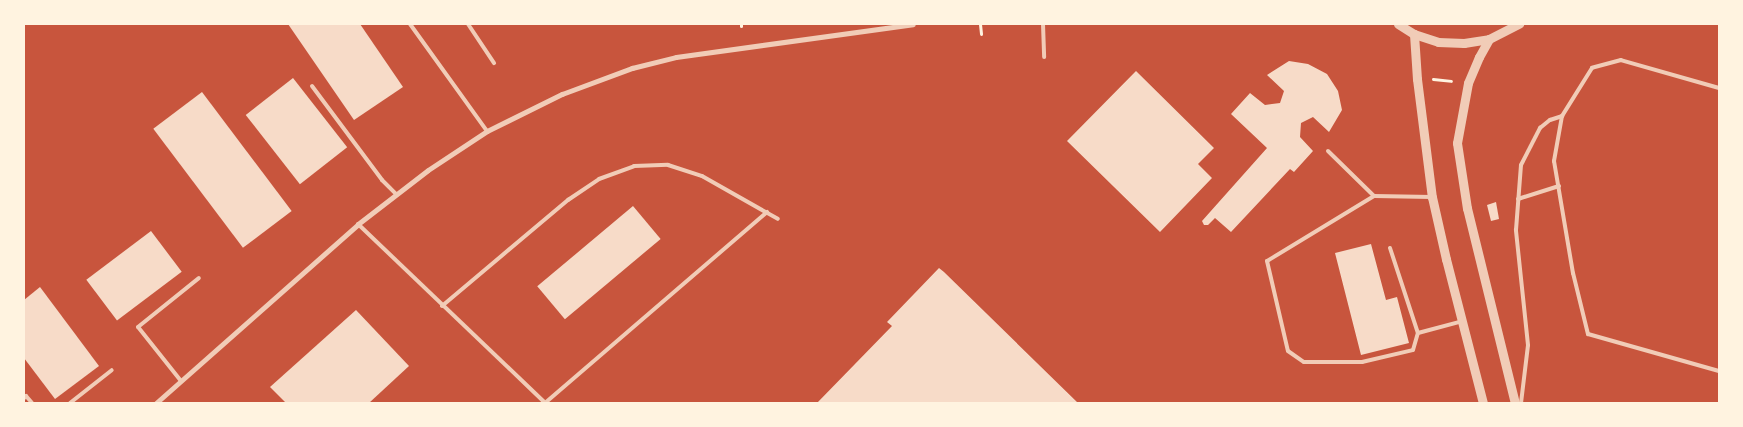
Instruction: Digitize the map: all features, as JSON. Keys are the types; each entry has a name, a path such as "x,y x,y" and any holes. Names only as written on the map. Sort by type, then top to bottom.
{"street":[{"path":"156,403 358,224 428,170 487,131 562,94 632,68 676,56 913,24"},
{"path":"1398,24 1414,34 1438,42 1464,43 1489,39 1519,24"},
{"path":"1414,34 1417,79 1432,197 1483,403"},
{"path":"1489,39 1478,57 1468,83 1457,143 1467,208 1515,403"}],"lane":[{"path":"468,24 494,63"},
{"path":"1043,24 1044,57"},
{"path":"412,25 487,131"},
{"path":"1719,88 1621,60 1592,68 1562,116 1554,161 1573,273 1588,334 1719,371"},
{"path":"312,86 382,180 396,194"},
{"path":"1521,403 1528,345 1516,230 1521,165 1540,128 1550,120 1562,116"},
{"path":"1328,151 1374,196"},
{"path":"442,306 568,200 599,179 634,166 668,165 693,173 778,218"},
{"path":"1518,199 1558,186"},
{"path":"1390,248 1418,333 1413,350 1362,362 1304,362 1288,351 1267,261 1374,196 1432,197"},
{"path":"358,224 545,403 767,212"},
{"path":"181,381 138,327 199,278"},
{"path":"1418,333 1462,321"},
{"path":"70,403 112,370"},
{"path":"24,398 26,396 32,403"}],"path":[{"path":"980,24 981,34"},
{"path":"1417,79 1468,83"}],"building":[{"path":"288,24 360,24 403,87 354,120"},
{"path":"1289,61 1308,64 1327,74 1338,91 1342,110 1329,132 1313,117 1301,123 1300,137 1313,151 1294,172 1290,169 1231,232 1215,218 1208,225 1204,225 1202,221 1267,148 1231,114 1250,93 1265,105 1280,103 1284,91 1267,75"},
{"path":"1136,71 1214,148 1198,164 1212,178 1160,232 1067,141"},
{"path":"293,78 347,147 300,184 246,115"},
{"path":"202,92 292,211 243,248 153,129"},
{"path":"1496,202 1499,219 1491,221 1487,205"},
{"path":"633,206 661,239 565,319 537,286"},
{"path":"151,231 182,272 117,320 86,280"},
{"path":"1371,244 1386,300 1397,297 1409,343 1361,355 1335,253"},
{"path":"939,268 1078,403 817,403 892,326 887,322"},
{"path":"40,287 99,366 55,399 24,358 24,300"},
{"path":"356,310 409,366 369,403 286,403 270,387"}]}
